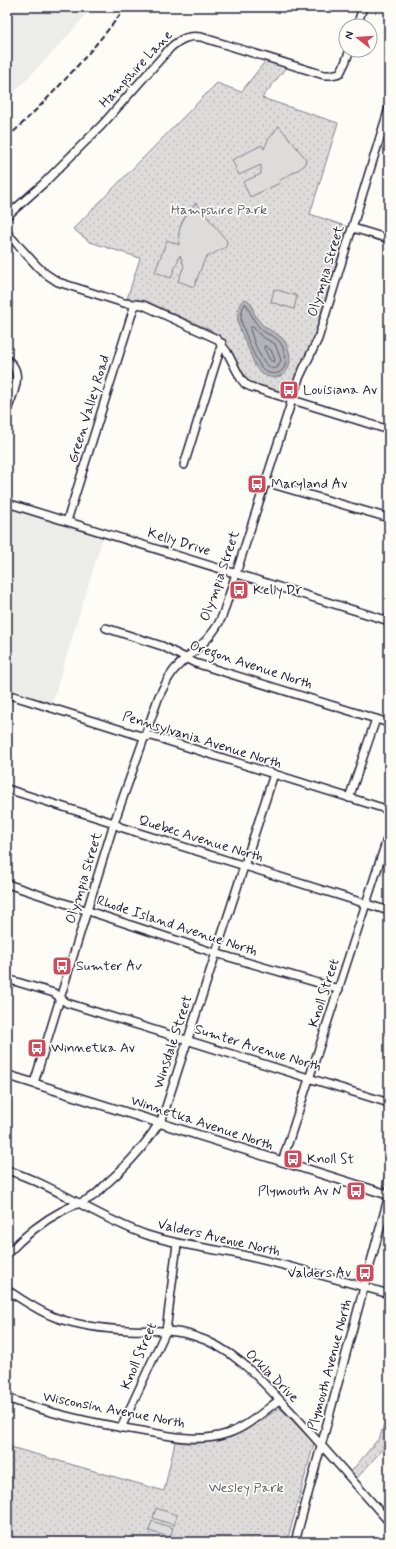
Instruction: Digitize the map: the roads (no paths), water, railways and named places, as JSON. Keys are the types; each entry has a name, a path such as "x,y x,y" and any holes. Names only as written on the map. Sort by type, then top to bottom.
{"main road":[{"name":"Winnetka Avenue North","path":"7,1075 389,1195"}],"street":[{"path":"360,18 363,7"},
{"name":"Hampshire Lane","path":"7,216 43,184 102,125 171,46 186,36 201,37 324,75 340,73 347,58"},
{"name":"Olympia Street","path":"34,1083 114,823 159,696 174,670 213,634 219,625 299,378 318,339 389,108"},
{"path":"353,228 389,239"},
{"path":"7,233 42,270 58,282 124,303 143,305 210,335 222,343 245,384 256,390 389,430"},
{"name":"Green Valley Road","path":"67,521 135,304"},
{"path":"184,465 222,343"},
{"path":"7,360 14,366 17,379 7,410"},
{"path":"265,482 389,518"},
{"name":"Kelly Drive","path":"7,503 389,620"},
{"name":"Oregon Avenue North","path":"106,628 162,646 195,663 389,723"},
{"name":"Pennsylvania Avenue North","path":"7,694 144,737 152,736 389,810"},
{"path":"349,798 376,719"},
{"name":"Winsdale Street","path":"7,1254 45,1220 90,1198 116,1176 143,1148 163,1116 274,774"},
{"name":"Quebec Avenue North","path":"7,789 114,823 120,827 389,911"},
{"name":"Knoll Street","path":"282,1162 389,833"},
{"name":"Rhode Island Avenue North","path":"7,884 215,953 339,989"},
{"name":"Sumter Avenue North","path":"7,979 54,993 67,1003 389,1103"},
{"name":"Valders Avenue North","path":"7,1170 36,1180 122,1225 147,1235 177,1244 247,1256 389,1294"},
{"name":"Plymouth Avenue North","path":"295,1542 389,1195"},
{"name":"Knoll Street","path":"121,1428 166,1331 177,1244"},
{"name":"Orkla Drive","path":"7,1290 35,1308 57,1318 81,1325 128,1330 166,1331 194,1336 213,1343 231,1354 255,1374 321,1445 389,1522"},
{"name":"Wisconsin Avenue North","path":"7,1398 54,1413 121,1428 181,1438 200,1439 212,1438 227,1434 242,1427 280,1400"}],"water":[{"path":"244,299 250,302 254,314 260,322 281,337 287,346 290,363 285,373 280,376 267,376 260,372 255,365 237,317 240,304"}],"railway":[{"path":"7,138 69,75 126,7"}],"place":[{"name":"Louisiana Av","path":"289,390"},
{"name":"Maryland Av","path":"257,484"},
{"name":"Kelly Dr","path":"239,590"},
{"name":"Sumter Av","path":"62,966"},
{"name":"Winnetka Av","path":"37,1048"},
{"name":"Knoll St","path":"293,1159"},
{"name":"Plymouth Av N","path":"356,1191"},
{"name":"Valders Av","path":"365,1273"}],"park label":[{"name":"Hampshire Park","path":"219,210"},
{"name":"Wesley Park","path":"246,1488"}]}
